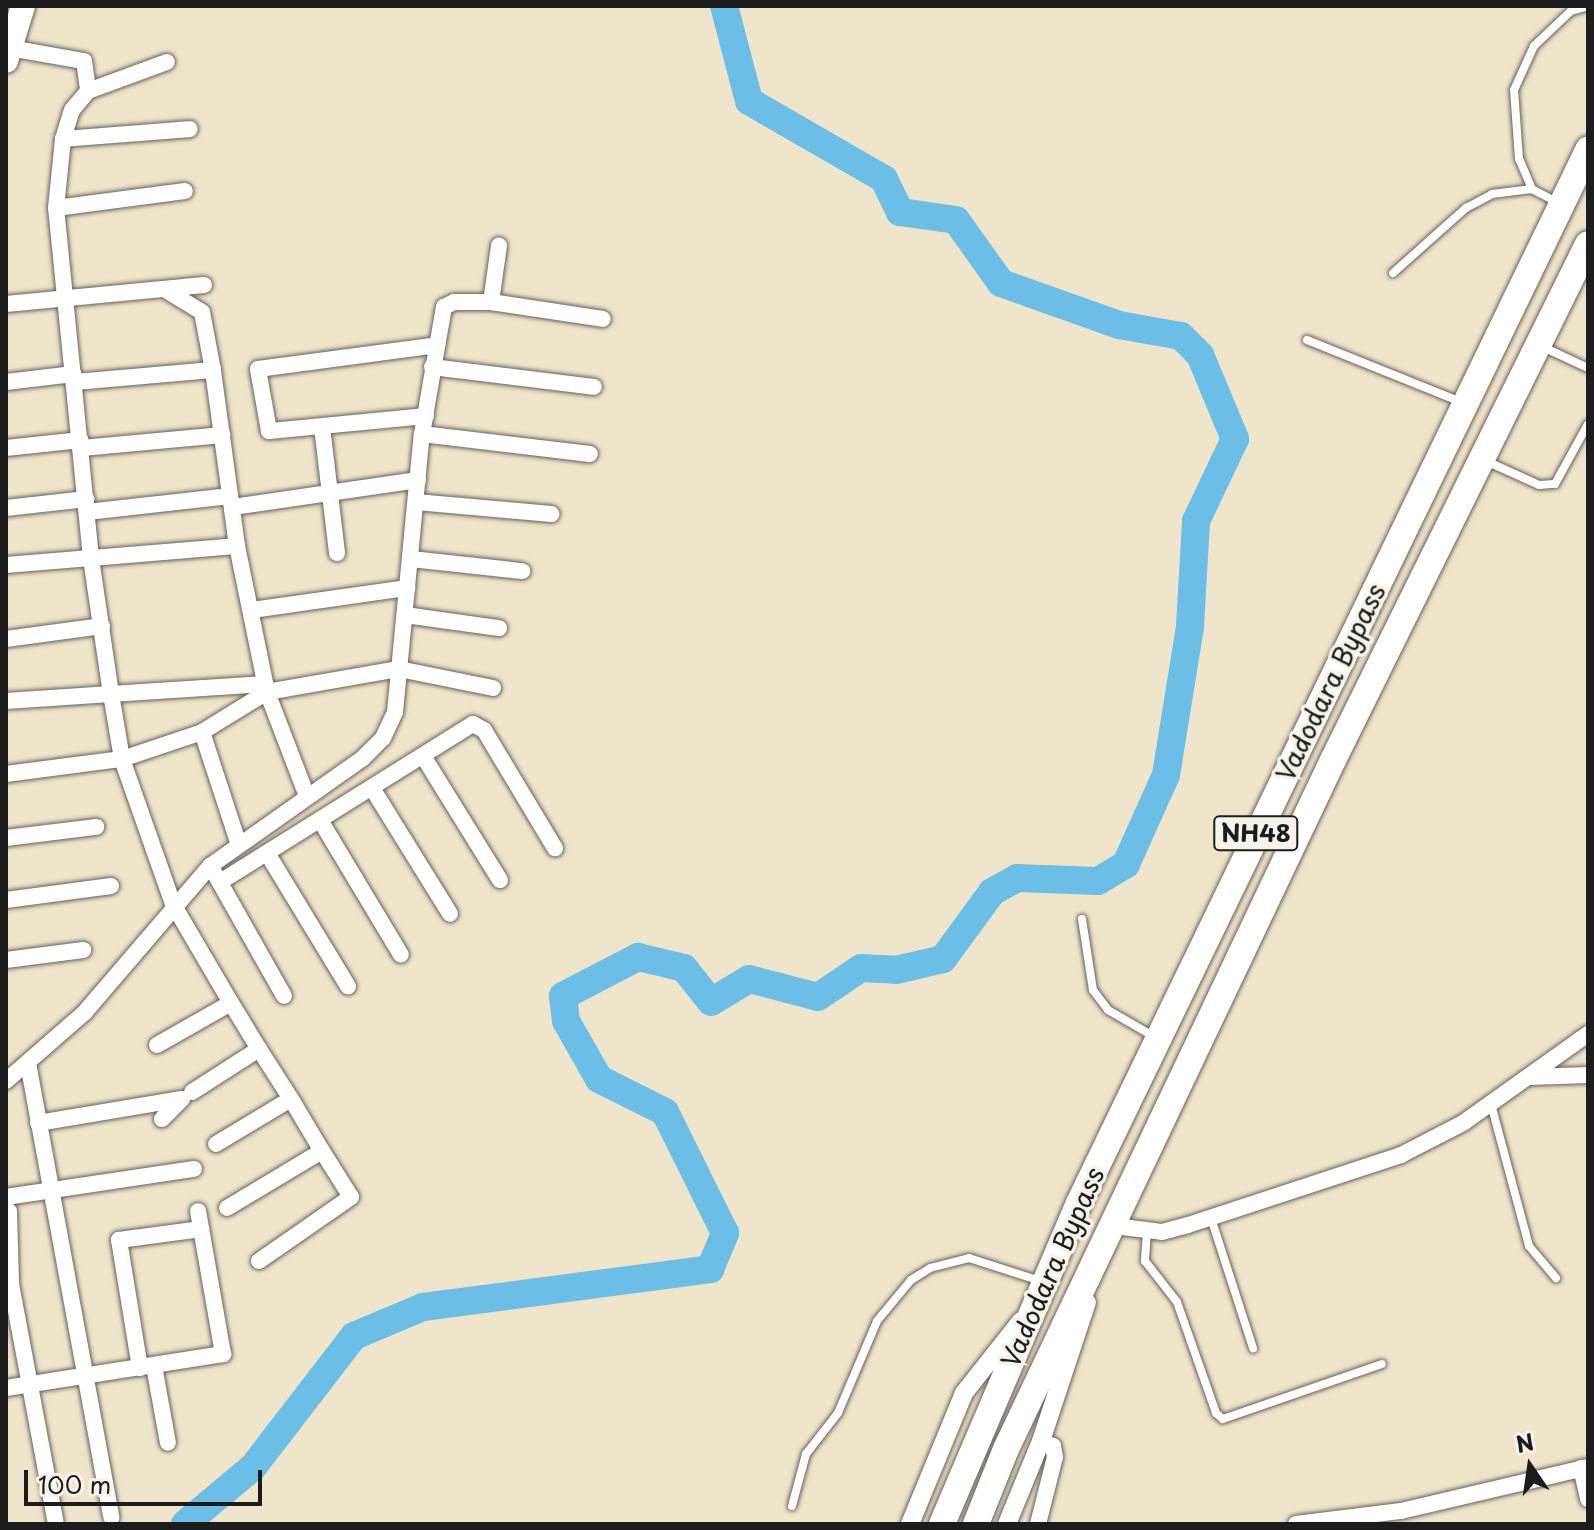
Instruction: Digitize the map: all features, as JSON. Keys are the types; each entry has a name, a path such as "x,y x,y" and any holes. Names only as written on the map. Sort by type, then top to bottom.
{"highway":[{"name":"Vadodara Bypass","path":"942,1524 1040,1292 1158,1038 1588,150"},
{"name":"Vadodara Bypass","path":"976,1524 1006,1449 1334,758 1588,244"}],"main road":[{"path":"8,55 23,6"}],"street":[{"path":"8,55 84,61 88,91"},
{"path":"167,62 88,91 72,110 63,139 56,208 91,558 122,759 173,904 351,1197 259,1261"},
{"path":"63,139 190,129"},
{"path":"56,208 185,191"},
{"path":"491,302 499,246"},
{"path":"6,304 66,301 204,285"},
{"path":"164,289 202,312 237,546 266,688 307,796"},
{"path":"6,1081 85,1012 173,904 210,866 238,842 363,758 383,738 395,712 422,434 432,367 447,304 491,302 603,319"},
{"path":"426,416 267,430 259,367 437,345"},
{"path":"432,367 594,387"},
{"path":"6,382 213,370"},
{"path":"322,427 337,553"},
{"path":"422,434 590,454"},
{"path":"6,448 222,435"},
{"path":"6,508 232,501 418,480"},
{"path":"416,502 551,514"},
{"path":"6,565 237,546"},
{"path":"411,559 522,571"},
{"path":"252,610 407,588"},
{"path":"405,615 499,628"},
{"path":"6,639 102,626"},
{"path":"6,701 266,688 399,669 493,688"},
{"path":"6,774 122,759 202,732 266,688"},
{"path":"220,882 478,724 555,848"},
{"path":"202,732 238,842"},
{"path":"423,756 500,880"},
{"path":"372,788 450,914"},
{"path":"320,820 401,955"},
{"path":"6,838 96,827"},
{"path":"267,853 348,986"},
{"path":"210,866 284,996"},
{"path":"6,900 111,886"},
{"path":"6,960 83,950"},
{"path":"157,1045 231,1003"},
{"path":"1007,1524 1041,1441 1111,1233 1147,1231 1211,1217 1401,1155 1491,1103 1588,1034"},
{"path":"192,1092 259,1049"},
{"path":"28,1063 88,1376 111,1517"},
{"path":"1528,1077 1588,1075"},
{"path":"38,1123 182,1099 162,1119"},
{"path":"216,1144 291,1099"},
{"path":"227,1208 322,1151"},
{"path":"56,1524 8,1284 8,1204 53,1191 194,1169"},
{"path":"6,1388 225,1352 198,1211"},
{"path":"168,1443 147,1367 119,1240 201,1229"},
{"path":"910,1524 964,1393 1040,1292"},
{"path":"1038,1524 1055,1457 1053,1446 1041,1441"},
{"path":"1296,1524 1401,1511 1584,1467 1588,1499"}],"lane":[{"path":"1532,189 1514,132 1514,90 1534,46 1571,11 1588,6"},
{"path":"1393,273 1411,262 1466,208 1492,194 1532,189 1561,205"},
{"path":"1307,340 1465,404"},
{"path":"1539,344 1588,368"},
{"path":"1482,459 1539,485 1555,484 1588,424"},
{"path":"1082,919 1090,975 1100,1001 1126,1023 1158,1038"},
{"path":"1491,1103 1529,1246 1556,1278"},
{"path":"1211,1217 1253,1348"},
{"path":"1147,1231 1145,1261 1177,1302 1216,1413 1223,1419 1382,1364"},
{"path":"792,1506 806,1454 838,1413 877,1321 911,1280 930,1268 969,1258 1040,1292"}],"waterway":[{"path":"185,1524 253,1467 354,1336 423,1307 710,1269 725,1233 665,1112 599,1079 566,1021 563,996 638,957 684,968 711,1002 749,979 818,997 861,968 896,970 943,959 992,892 1017,878 1098,881 1126,864 1166,775 1190,626 1196,521 1235,439 1200,355 1181,336 1119,325 1001,283 956,220 900,212 884,179 749,101 724,6"}]}
